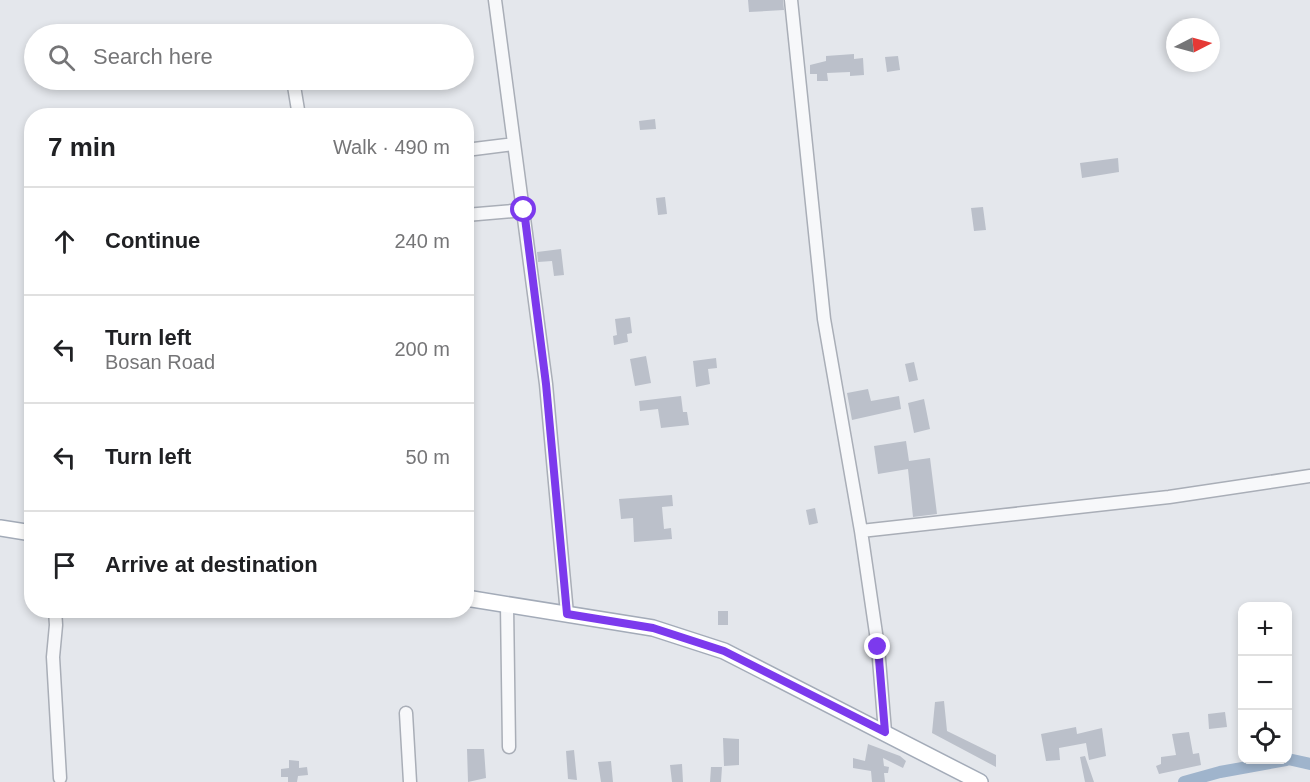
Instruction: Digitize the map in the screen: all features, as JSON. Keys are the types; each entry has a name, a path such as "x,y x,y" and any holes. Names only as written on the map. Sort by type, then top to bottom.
{"main road":[{"path":"0,528 24,532"},
{"path":"474,599 653,628 724,651 980,782"}],"street":[{"path":"495,0 546,384 567,614"},
{"path":"791,0 824,319 861,531 878,647 885,732"},
{"path":"295,90 298,108"},
{"path":"474,149 514,144"},
{"path":"474,214 524,210"},
{"path":"861,531 1169,497 1310,476"},
{"path":"507,605 509,747"},
{"path":"56,618 53,657 60,778"},
{"path":"406,712 411,782"}],"building":[{"path":"748,0 783,0 784,10 749,12"},
{"path":"854,54 854,59 863,58 864,75 850,76 850,72 827,73 828,81 817,81 817,74 810,74 810,65 826,61 826,56"},
{"path":"898,56 900,70 887,72 885,57"},
{"path":"655,119 656,129 640,130 639,121"},
{"path":"1118,158 1119,172 1082,178 1080,163"},
{"path":"665,197 667,214 658,215 656,198"},
{"path":"983,207 986,230 974,231 971,208"},
{"path":"561,249 564,275 554,276 552,261 538,262 537,252"},
{"path":"630,317 632,333 627,334 628,342 614,345 613,336 617,335 615,319"},
{"path":"646,356 651,383 635,386 630,359"},
{"path":"716,358 717,368 708,369 710,384 696,387 693,361"},
{"path":"914,362 918,380 909,382 905,364"},
{"path":"868,389 871,401 899,396 901,409 852,420 847,393"},
{"path":"681,396 683,412 687,412 689,425 661,428 658,409 640,411 639,401"},
{"path":"924,399 930,429 914,433 908,403"},
{"path":"906,441 909,461 930,458 937,514 913,517 908,469 878,474 874,446"},
{"path":"672,495 673,506 662,507 664,529 671,528 672,539 634,542 633,518 621,519 619,499"},
{"path":"815,508 818,523 809,525 806,510"},
{"path":"718,611 728,611 728,625 718,625"},
{"path":"944,701 947,731 996,755 996,767 932,733 935,702"},
{"path":"1225,712 1227,727 1209,729 1208,714"},
{"path":"1076,727 1077,734 1102,728 1106,756 1089,760 1086,743 1059,748 1060,760 1046,761 1041,734"},
{"path":"1189,732 1193,754 1199,753 1201,765 1159,774 1156,766 1161,764 1161,757 1176,755 1172,734"},
{"path":"723,738 739,739 739,765 724,766"},
{"path":"868,744 900,756 906,761 903,768 883,758 884,766 889,767 888,773 884,773 885,782 872,782 871,771 853,768 853,758 865,761"},
{"path":"467,749 484,749 486,778 468,782"},
{"path":"574,750 577,780 568,779 566,751"},
{"path":"1085,756 1094,782 1085,782 1080,757"},
{"path":"289,760 299,761 299,768 307,767 308,775 298,776 297,782 288,782 288,777 281,777 281,769 289,768"},
{"path":"611,761 613,782 601,782 598,762"},
{"path":"682,764 683,782 672,782 670,765"},
{"path":"711,767 722,767 721,782 710,782"}],"waterway":[{"path":"1292,760 1310,764"},
{"path":"1184,782 1220,772 1264,764"}],"route":[{"path":"524,210 546,384 567,614 653,628 724,651 885,732 878,647"}]}
